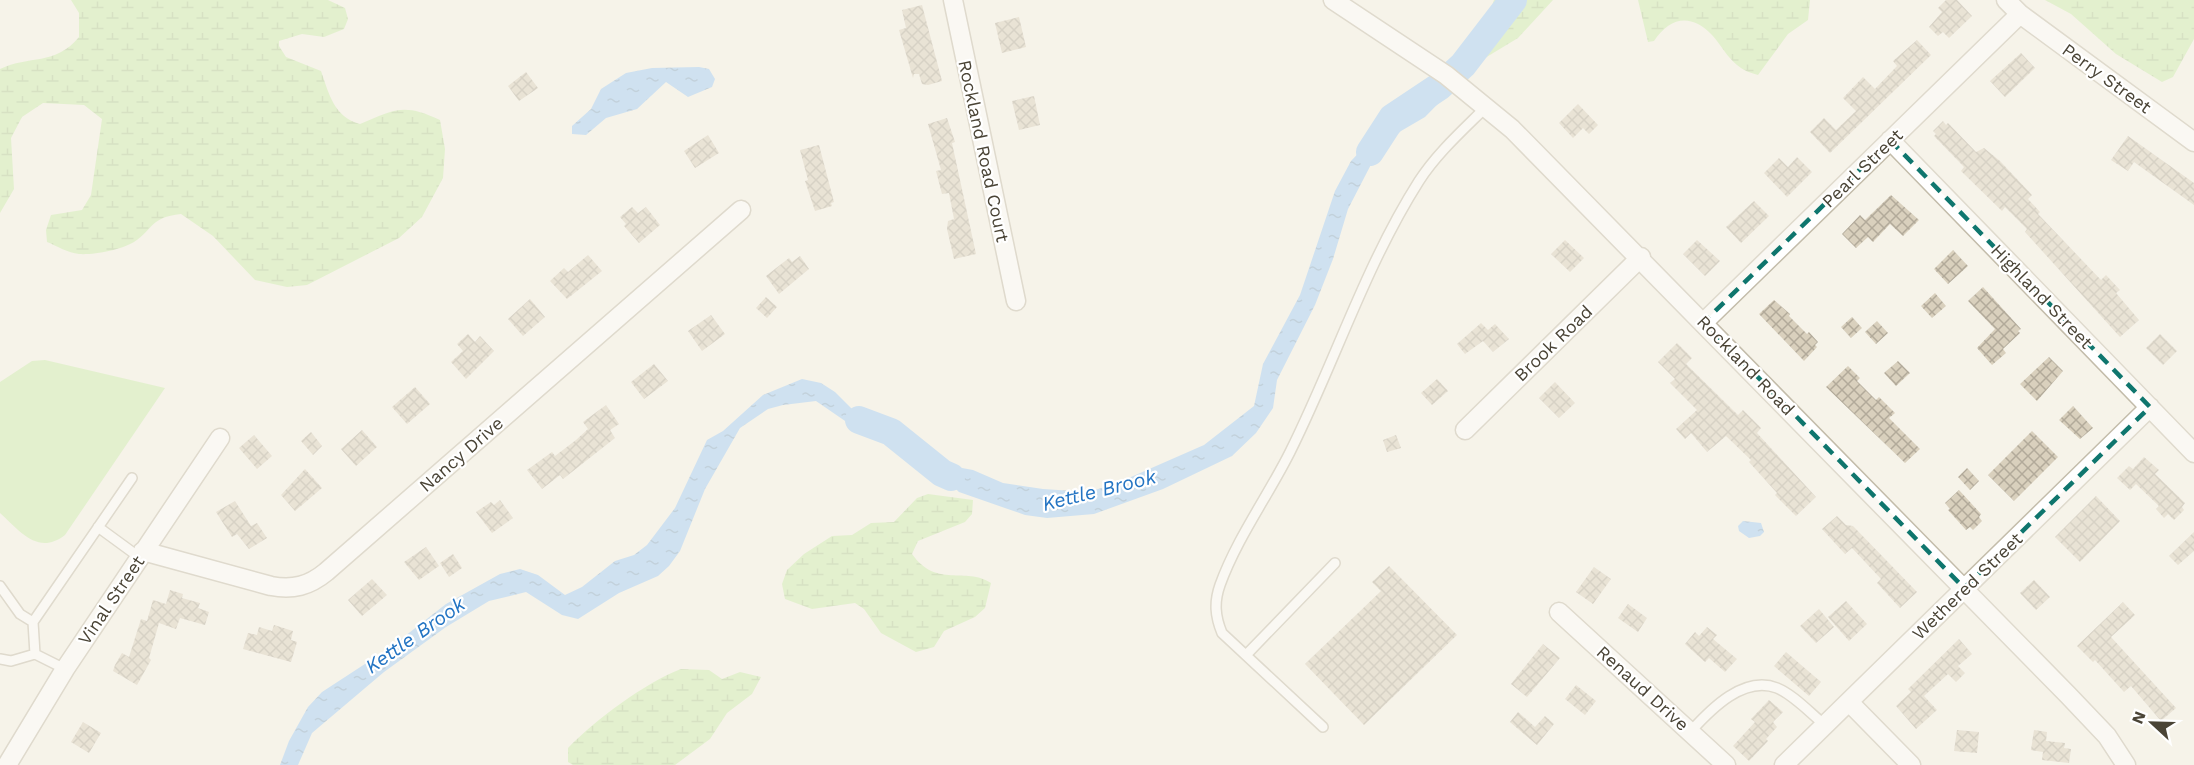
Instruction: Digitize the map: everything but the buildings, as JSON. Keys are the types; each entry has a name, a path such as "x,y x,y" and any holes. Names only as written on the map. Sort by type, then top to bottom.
{"street":[{"name":"Rockland Road Court","path":"953,0 1016,302"},
{"name":"Rockland Road","path":"1333,0 1487,106 1561,176 2107,736 2126,765"},
{"name":"Perry Street","path":"2006,0 2020,14 2194,142"},
{"name":"Pearl Street","path":"1704,322 2020,14"},
{"name":"Highland Street","path":"1890,140 2194,453"},
{"name":"Nancy Drive","path":"141,554 271,586 283,588 307,585 335,564 741,210"},
{"name":"Brook Road","path":"1465,430 1641,257"},
{"name":"Wethered Street","path":"1784,765 2150,408"},
{"name":"Vinal Street","path":"7,765 65,669 220,438"},
{"name":"Renaud Drive","path":"1559,612 1726,765"},
{"path":"1849,702 1911,765"}],"lane":[{"path":"1323,727 1222,633 1217,621 1215,603 1220,584 1290,452 1355,301 1385,241 1420,180 1449,144 1487,106"},
{"path":"35,654 33,622 132,478"},
{"path":"98,527 141,554"},
{"path":"1247,654 1335,563"},
{"path":"0,586 20,614 33,622"},
{"path":"0,659 11,661 35,654 65,669"},
{"path":"1691,731 1713,708 1758,684 1777,688 1825,725"}],"highlighted area":[{"path":"1890,140 2150,407 1964,588 1704,322"}],"green space":[{"path":"71,0 328,0 345,8 348,19 344,29 324,37 302,34 279,41 279,46 286,57 321,71 334,104 351,121 360,124 400,110 417,111 440,120 445,149 443,178 422,217 399,238 307,285 287,287 255,280 213,236 181,214 163,218 134,242 122,247 92,254 71,252 47,242 46,230 51,215 82,210 91,195 102,119 84,105 43,103 22,117 11,138 14,189 0,213 0,69 51,56 70,46 79,37 79,13"},
{"path":"1494,0 1553,0 1518,38 1480,61 1468,51 1479,41"},
{"path":"1638,0 1810,0 1808,20 1788,34 1758,75 1737,65 1712,35 1696,23 1681,21 1674,23 1660,33 1654,41 1648,42"},
{"path":"2045,0 2194,0 2194,39 2173,77 2162,82 2116,54 2071,14"},
{"path":"45,360 165,388 65,535 46,543 30,539 0,513 0,382 32,361"},
{"path":"928,494 973,500 972,514 965,522 918,541 912,554 931,571 981,578 991,583 985,608 975,617 944,631 934,647 916,652 881,633 864,609 855,603 812,609 785,599 782,584 787,570 804,554 832,536 852,535 871,523 894,522 917,498"},
{"path":"681,669 709,670 722,679 740,672 761,677 752,694 727,713 710,739 675,765 573,765 568,762 568,748 592,726 621,703 652,683"}],"water":[{"name":"Kettle Brook","path":"1468,51 1480,61 1425,117 1401,131 1378,151 1348,209 1333,259 1315,305 1277,380 1273,408 1256,433 1232,456 1163,489 1094,514 1047,518 1025,515 959,492 902,437 848,423 816,401 768,409 740,428 705,489 680,551 658,576 619,593 578,619 562,615 526,592 489,601 446,627 384,672 312,733 298,765 280,765 289,741 308,707 322,692 391,647 446,604 500,574 520,569 538,575 565,595 582,587 615,561 634,555 647,545 675,508 707,440 723,431 763,395 802,379 821,383 835,392 860,417 879,418 906,428 951,466 973,470 1003,483 1088,492 1115,484 1204,445 1254,406 1263,364 1300,295 1335,191 1351,161 1389,121 1434,91 1456,69"},
{"path":"699,67 709,69 715,79 712,87 688,97 666,82 637,109 606,118 586,135 572,134 572,126 591,109 601,89 626,73 652,68"},
{"path":"1743,521 1761,523 1764,532 1760,536 1749,538 1739,531 1738,526"}],"waterway":[{"name":"Kettle Brook","path":"1370,152 1392,118 1440,86 1463,65 1513,0"},
{"name":"Kettle Brook","path":"859,420 891,432 942,473 951,477"}]}
